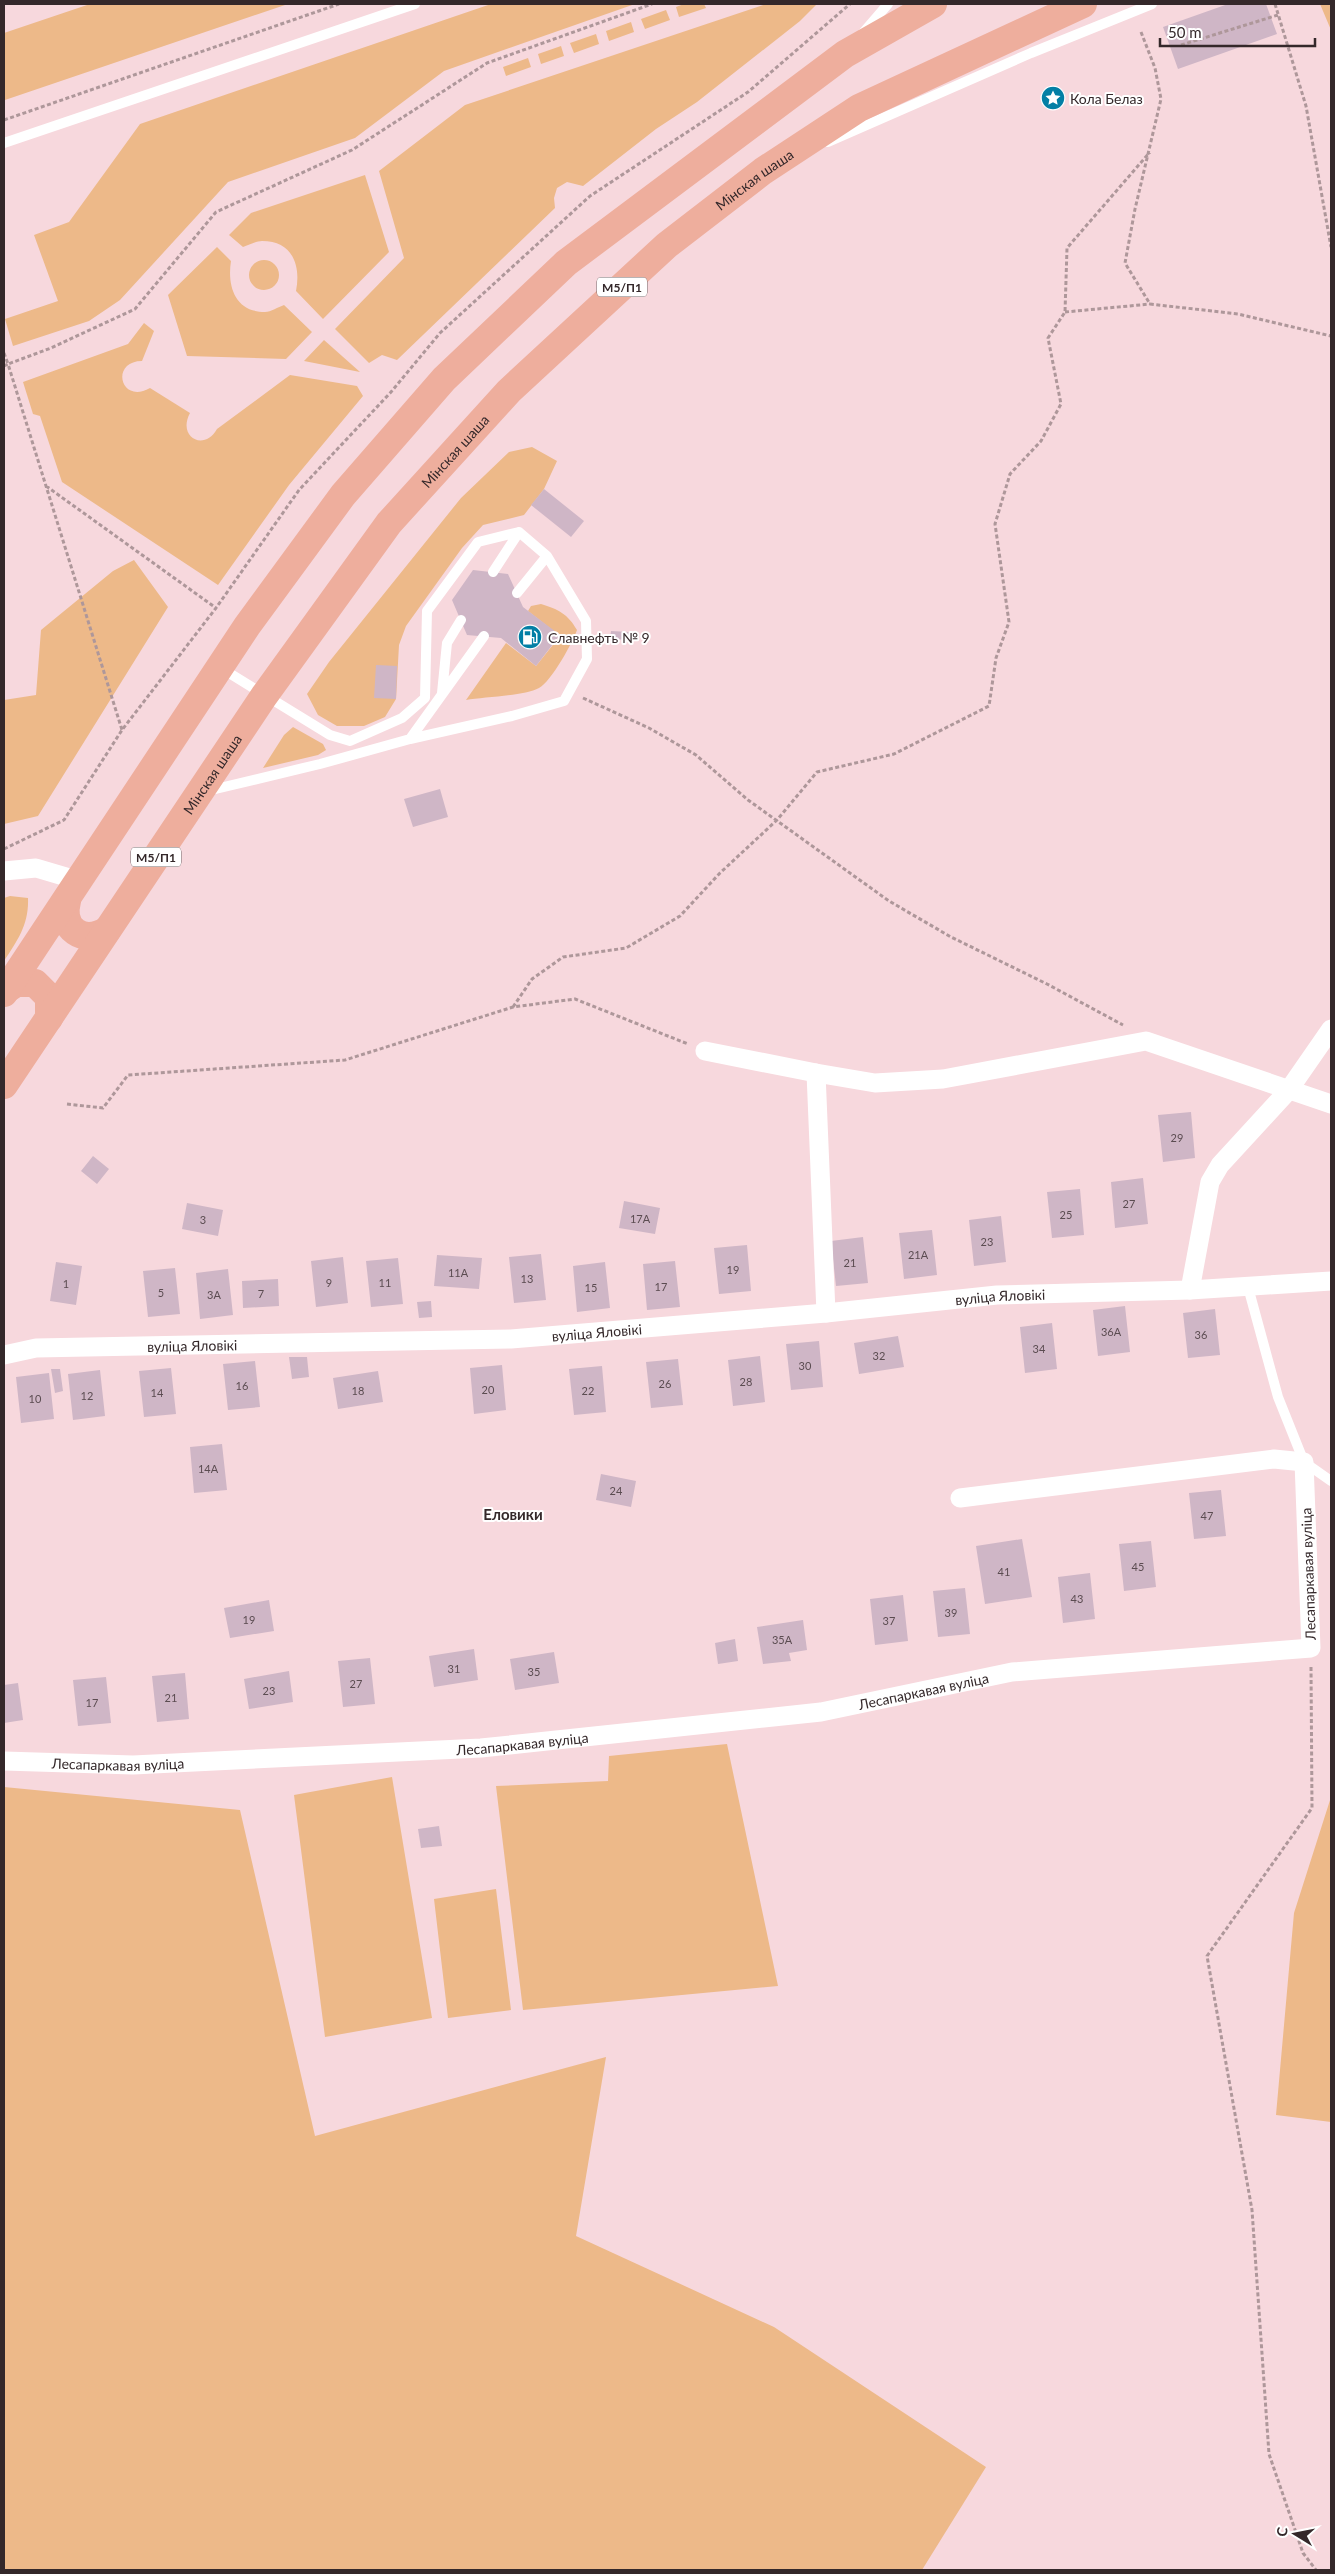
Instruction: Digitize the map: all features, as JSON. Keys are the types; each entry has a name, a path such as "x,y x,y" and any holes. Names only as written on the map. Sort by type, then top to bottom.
{"main road":[{"path":"5,991 74,891 220,668 343,495 444,380 566,264 845,54 934,4"},
{"name":"Мінская шаша","path":"4,1085 264,696 389,523 509,391 667,245 763,171 859,108 1083,4"},
{"path":"74,891 65,910 66,920 80,934 89,937 99,935 107,930"},
{"path":"5,991 16,984 36,983 49,998 49,1018"}],"street":[{"path":"4,871 36,868 74,891"},
{"path":"1190,1290 1210,1182 1220,1165 1288,1091 1331,1029"},
{"path":"705,1051 816,1073 875,1082 943,1079 1146,1041 1288,1091 1331,1104"},
{"path":"816,1073 826,1313"},
{"name":"вуліца Яловікі","path":"4,1355 36,1348 511,1339 826,1313 997,1295 1190,1290 1331,1281"},
{"path":"960,1498 1274,1459 1304,1462"},
{"name":"Лесапаркавая вуліца","path":"4,1761 133,1765 481,1748 821,1712 1012,1672 1311,1648 1304,1462"}],"lane":[{"path":"4,143 415,4"},
{"path":"845,54 888,4"},
{"path":"763,171 1031,53 1152,4"},
{"path":"220,668 330,735 350,741 402,718 425,698 427,611 478,542 518,532"},
{"path":"198,793 320,764 410,739 512,716 564,701 587,659 586,621 547,556 518,532"},
{"path":"492,572 518,532"},
{"path":"516,593 547,556"},
{"path":"442,694 447,643 461,620"},
{"path":"410,739 484,636"},
{"path":"1248,1287 1278,1397 1304,1462 1331,1480"}],"path":[{"path":"4,120 339,4"},
{"path":"6,365 51,348 135,309 216,212 352,150 487,63 652,4"},
{"path":"1275,4 1306,106 1331,247"},
{"path":"1181,45 1278,15"},
{"path":"1141,32 1155,68 1162,99 1135,209 1125,263 1150,304"},
{"path":"513,1007 532,979 563,957 626,948 680,916 720,873 777,820 817,772 894,754 989,706 996,658 1009,622 995,524 1010,474 1041,441 1061,404 1048,338 1065,312 1066,248 1150,152"},
{"path":"1065,312 1150,304 1238,314 1331,336"},
{"path":"4,353 6,365 122,730"},
{"path":"46,486 216,608"},
{"path":"570,690 585,700 649,728 696,756 748,800 889,901 951,937 1115,1020 1146,1041"},
{"path":"68,1104 103,1108 128,1076 345,1060 513,1007 575,999 705,1051"},
{"path":"1311,1648 1312,1808 1207,1956 1252,2210 1269,2454 1303,2553 1316,2570"}],"shaded area":[{"path":"90,4 288,4 5,100 4,33"},
{"path":"491,4 635,4 444,71 355,138 228,182 120,300 89,321 13,346 5,319 58,301 34,235 69,222 140,124"},
{"path":"684,4 704,4 706,8 679,17 676,7"},
{"path":"766,4 817,4 800,21 697,102 656,129 583,186 567,182 557,188 554,198 555,208 397,360 382,355 369,363 335,329 404,258 379,171 465,105"},
{"path":"1320,4 1331,4 1331,30"},
{"path":"666,10 670,20 645,29 641,19"},
{"path":"631,22 634,32 609,41 606,31"},
{"path":"596,34 599,44 574,53 570,43"},
{"path":"561,46 564,56 541,64 538,54"},
{"path":"528,58 531,67 506,76 503,67"},
{"path":"365,175 389,252 323,319 296,291 296,264 288,250 273,242 262,241 243,247 229,235 251,213"},
{"path":"217,247 231,261 230,280 232,288 235,296 246,308 265,312 284,305 312,332 286,359 187,356 168,295"},
{"path":"264,260 275,264 279,275 275,286 264,290 253,286 249,275 253,264"},
{"path":"144,323 154,331 142,361 132,363 126,368 123,374 123,381 126,387 132,391 140,392 150,388 190,413 187,429 189,435 194,439 205,440 212,436 217,429 290,375 357,386 363,396 289,485 218,585 62,482 40,416 33,414 23,382 128,344"},
{"path":"324,340 360,372 304,361"},
{"path":"532,447 557,461 544,489 524,515 483,525 462,548 406,626 399,645 396,699 385,717 364,726 337,726 318,715 307,694 329,662 461,498 509,452"},
{"path":"134,560 168,607 38,816 4,824 4,700 36,695 41,630 113,571"},
{"path":"541,604 562,613 577,630 566,652 549,678 539,688 532,691 514,695 466,700 506,643 536,666 560,636 528,611 531,606"},
{"path":"293,727 323,744 326,750 318,755 263,768 284,735"},
{"path":"10,896 28,898 28,907 22,931 4,961 4,898"},
{"path":"727,1744 778,1986 523,2010 496,1786 608,1781 609,1756"},
{"path":"392,1777 432,2018 325,2037 294,1795"},
{"path":"4,1787 240,1810 315,2136 606,2057 576,2236 774,2327 986,2467 922,2570 4,2570"},
{"path":"1331,1797 1331,2122 1276,2115 1294,1913"},
{"path":"496,1889 511,2010 448,2018 434,1899"}],"building":[{"path":"1228,4 1266,4 1277,34 1178,69 1163,27"},
{"path":"544,489 584,521 571,537 531,505"},
{"path":"473,570 508,574 523,607 560,635 536,666 501,638 467,635 452,600"},
{"path":"611,631 629,632 629,640 610,639"},
{"path":"376,665 397,666 396,699 374,698"},
{"path":"440,789 448,817 413,827 404,799"},
{"path":"1191,1112 1195,1158 1163,1162 1158,1115"},
{"path":"93,1156 109,1169 97,1184 81,1171"},
{"path":"1143,1178 1148,1224 1115,1228 1111,1182"},
{"path":"1080,1189 1084,1235 1052,1238 1047,1192"},
{"path":"624,1201 660,1208 655,1234 619,1228"},
{"path":"187,1203 223,1210 218,1236 182,1229"},
{"path":"1001,1216 1006,1262 974,1266 969,1220"},
{"path":"932,1230 937,1275 904,1279 899,1233"},
{"path":"863,1237 868,1283 836,1286 831,1241"},
{"path":"747,1245 751,1291 719,1294 714,1248"},
{"path":"541,1254 546,1300 514,1303 509,1257"},
{"path":"437,1255 482,1258 479,1289 434,1286"},
{"path":"343,1257 348,1303 316,1307 311,1261"},
{"path":"398,1258 403,1304 371,1307 366,1261"},
{"path":"675,1261 680,1307 647,1310 643,1264"},
{"path":"56,1262 82,1266 76,1305 50,1301"},
{"path":"605,1262 610,1308 577,1312 573,1266"},
{"path":"175,1268 180,1314 148,1317 143,1271"},
{"path":"228,1269 233,1315 200,1319 196,1273"},
{"path":"278,1279 279,1306 243,1308 242,1281"},
{"path":"431,1301 432,1317 419,1318 417,1302"},
{"path":"1125,1306 1130,1352 1098,1356 1093,1310"},
{"path":"1215,1309 1220,1355 1188,1358 1183,1313"},
{"path":"1052,1323 1057,1369 1025,1373 1020,1327"},
{"path":"898,1336 904,1367 859,1374 854,1343"},
{"path":"819,1341 823,1387 791,1390 786,1344"},
{"path":"760,1356 765,1402 733,1406 728,1360"},
{"path":"289,1357 307,1357 309,1377 292,1379"},
{"path":"678,1359 683,1405 651,1408 646,1362"},
{"path":"255,1361 260,1407 228,1410 223,1364"},
{"path":"502,1365 506,1410 474,1414 470,1368"},
{"path":"602,1366 606,1412 574,1415 569,1369"},
{"path":"171,1368 176,1414 144,1417 139,1371"},
{"path":"51,1369 60,1369 63,1391 55,1393"},
{"path":"100,1370 105,1416 73,1420 68,1374"},
{"path":"378,1371 383,1402 338,1409 333,1378"},
{"path":"49,1373 54,1419 21,1423 16,1377"},
{"path":"222,1444 227,1490 194,1493 190,1447"},
{"path":"601,1474 636,1481 631,1507 596,1500"},
{"path":"1221,1490 1226,1536 1194,1539 1189,1493"},
{"path":"1022,1539 1032,1597 985,1604 976,1546"},
{"path":"1151,1541 1156,1587 1124,1591 1119,1544"},
{"path":"1090,1573 1095,1619 1063,1623 1058,1577"},
{"path":"965,1588 970,1634 938,1637 933,1591"},
{"path":"903,1595 908,1641 875,1645 870,1599"},
{"path":"269,1600 274,1631 230,1638 224,1608"},
{"path":"803,1620 807,1650 789,1653 791,1661 763,1664 757,1627"},
{"path":"735,1639 738,1661 718,1664 715,1643"},
{"path":"474,1649 478,1680 434,1687 429,1656"},
{"path":"554,1652 559,1683 515,1690 510,1659"},
{"path":"370,1658 375,1704 343,1707 338,1661"},
{"path":"289,1671 293,1702 249,1709 244,1679"},
{"path":"185,1673 189,1719 157,1722 152,1676"},
{"path":"106,1677 111,1723 78,1726 73,1680"},
{"path":"18,1683 23,1720 4,1723 4,1685"},
{"path":"439,1826 442,1846 421,1848 418,1829"}],"place":[{"name":"Кола Белаз","path":"1053,98"},
{"name":"Славнефть № 9","path":"530,637"}],"district":[{"name":"Еловики","path":"513,1514"}]}
